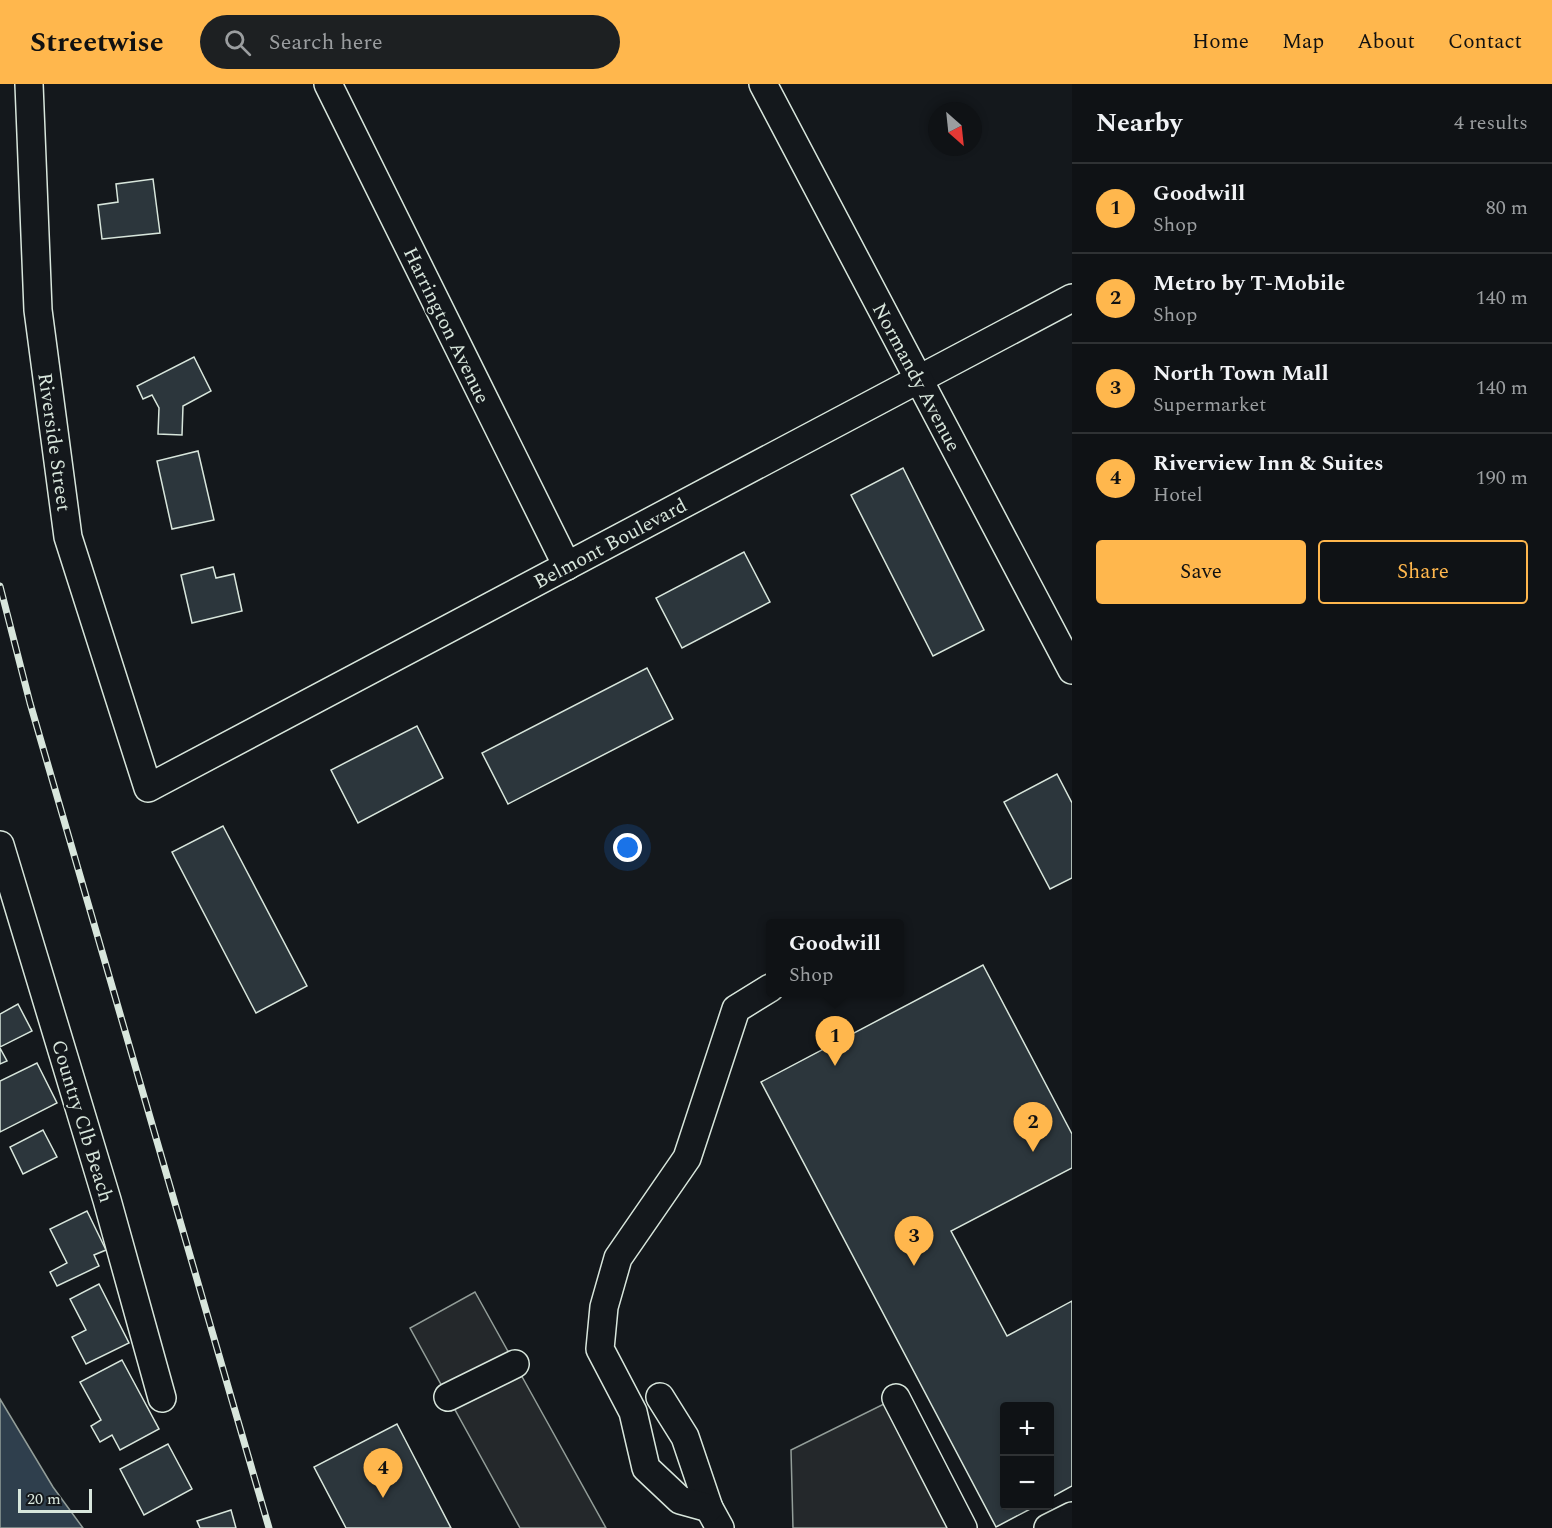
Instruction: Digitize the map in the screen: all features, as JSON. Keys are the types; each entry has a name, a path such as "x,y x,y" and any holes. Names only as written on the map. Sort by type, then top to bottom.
{"street":[{"name":"Riverside Street","path":"29,84 38,310 68,537 148,788"},
{"name":"Harrington Avenue","path":"328,84 567,566"},
{"name":"Normandy Avenue","path":"763,84 1072,669"},
{"name":"Belmont Boulevard","path":"148,788 1072,298"},
{"name":"Country Clb Beach","path":"0,845 107,1200 162,1398"},
{"path":"714,1518 680,1500 646,1468 633,1412 600,1349 604,1307 618,1258 687,1158 735,1010 766,991"},
{"path":"448,1397 515,1364"},
{"path":"660,1397 685,1437 714,1518"},
{"path":"896,1398 963,1528"}],"shaded area":[{"path":"475,1292 606,1528 520,1528 410,1328"},
{"path":"896,1398 963,1528 793,1528 791,1450"}],"water":[{"path":"0,1399 53,1487 83,1528 0,1528"}],"building":[{"path":"153,179 160,233 102,239 98,205 118,202 116,184"},
{"path":"194,357 211,391 183,406 182,435 158,434 159,408 152,395 143,399 137,386"},
{"path":"198,451 214,520 172,529 157,461"},
{"path":"903,468 984,630 933,656 851,495"},
{"path":"744,552 770,602 682,648 656,598"},
{"path":"213,567 216,578 234,574 242,611 192,623 181,575"},
{"path":"647,668 673,719 508,804 482,753"},
{"path":"417,726 443,778 358,823 331,770"},
{"path":"1057,774 1072,803 1072,878 1050,889 1004,802"},
{"path":"223,826 307,986 256,1013 172,852"},
{"path":"983,965 1072,1134 1072,1168 951,1231 1007,1336 1072,1301 1072,1486 1054,1496 1054,1402 1000,1402 1000,1510 1028,1510 996,1527 761,1082"},
{"path":"18,1004 32,1031 0,1047 0,1014"},
{"path":"0,1048 7,1061 0,1064"},
{"path":"37,1063 57,1103 0,1132 0,1081"},
{"path":"43,1130 57,1157 23,1174 10,1147"},
{"path":"87,1211 106,1250 94,1255 99,1266 57,1286 50,1272 67,1263 50,1229"},
{"path":"99,1284 129,1343 86,1364 72,1337 86,1330 70,1299"},
{"path":"122,1360 159,1429 120,1450 112,1435 100,1442 91,1426 101,1420 80,1382"},
{"path":"397,1424 451,1528 346,1528 314,1467"},
{"path":"168,1444 192,1489 144,1515 120,1469"},
{"path":"231,1510 236,1528 200,1528 197,1521"}],"railway":[{"path":"0,586 30,703 269,1528"}],"place":[{"name":"Goodwill","path":"835,1066"},
{"name":"Metro by T-Mobile","path":"1033,1152"},
{"name":"North Town Mall","path":"914,1266"},
{"name":"Riverview Inn & Suites","path":"383,1498"}]}
